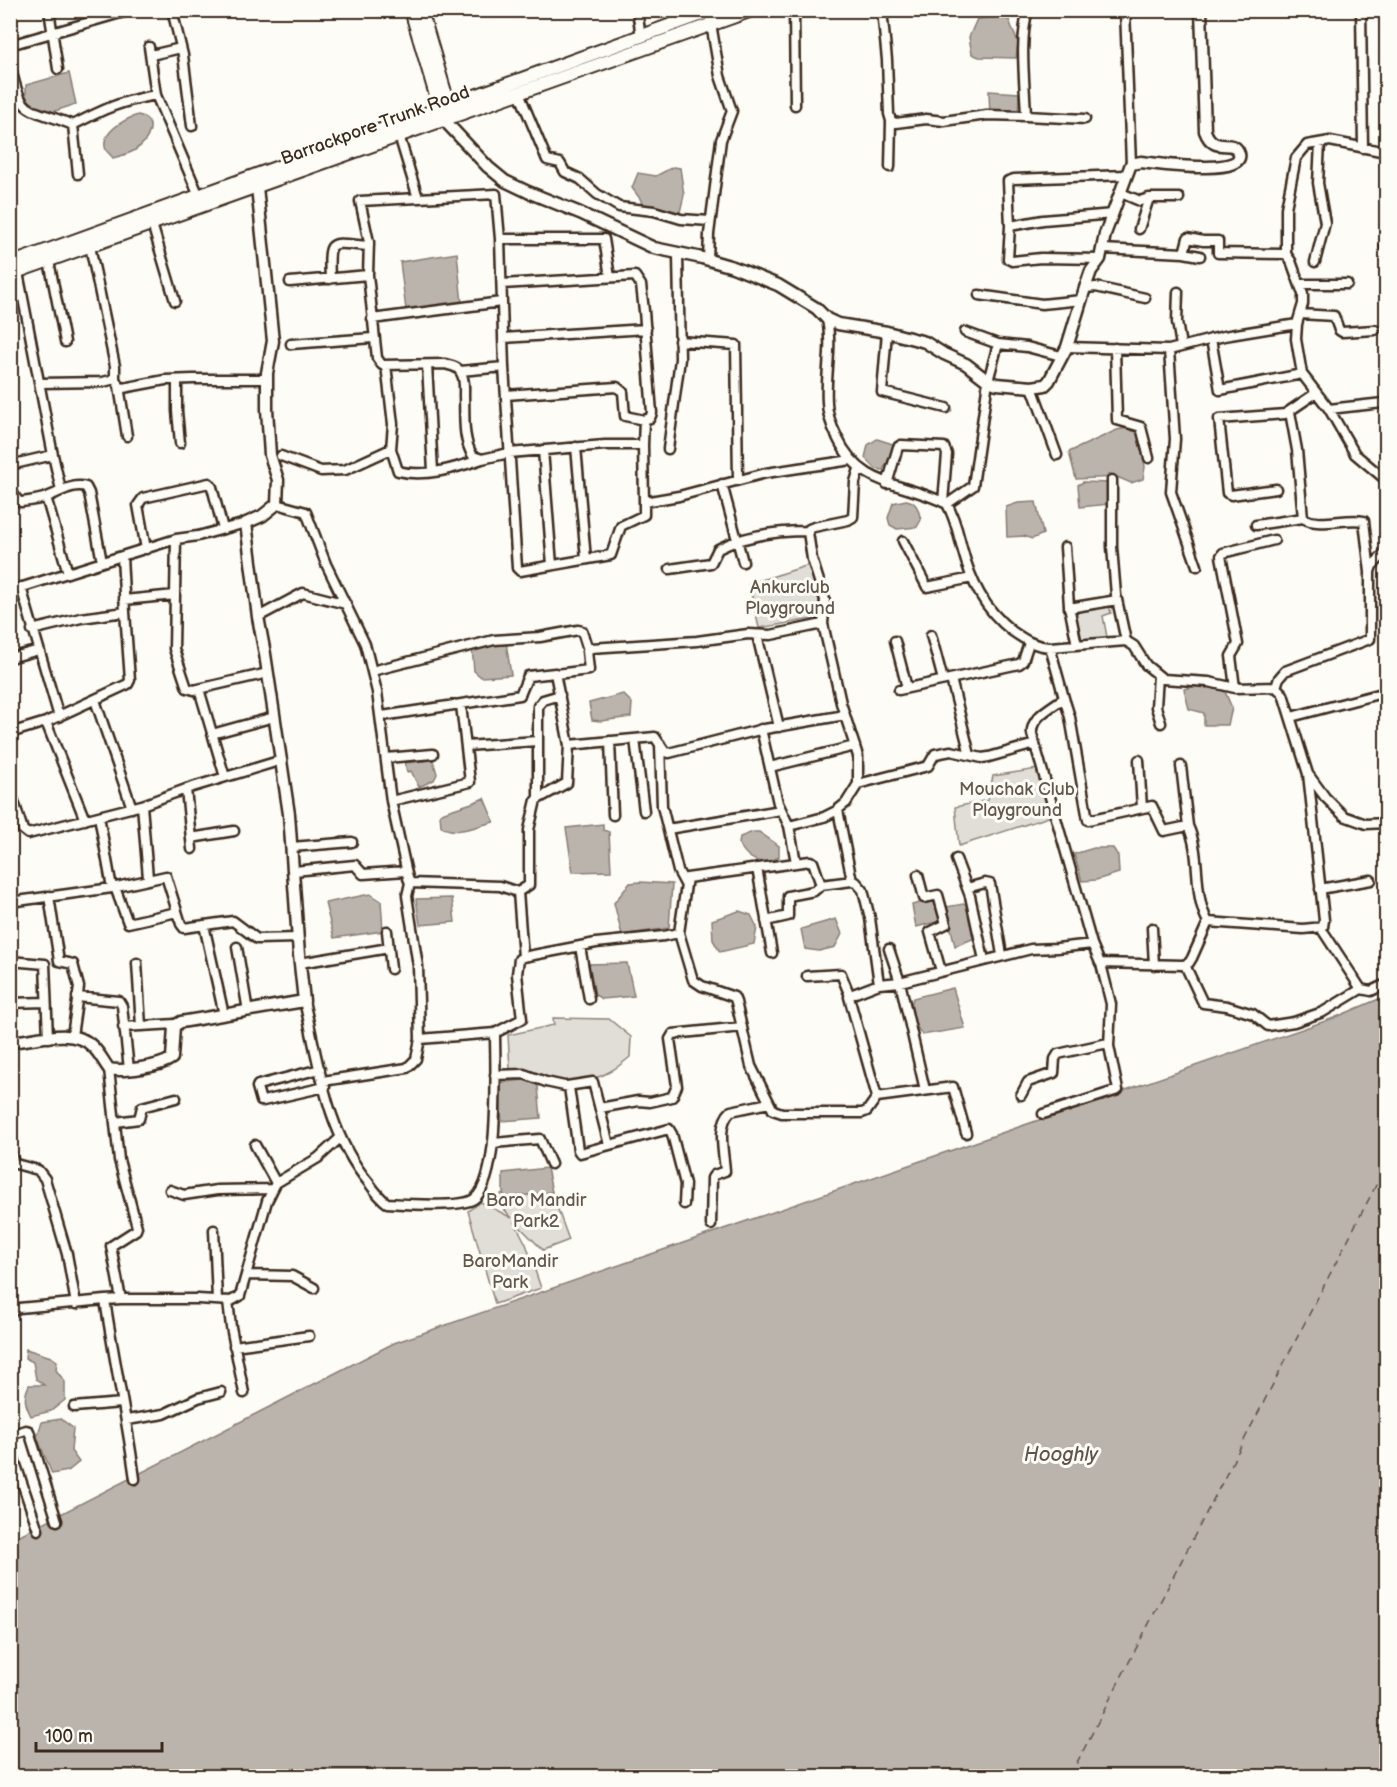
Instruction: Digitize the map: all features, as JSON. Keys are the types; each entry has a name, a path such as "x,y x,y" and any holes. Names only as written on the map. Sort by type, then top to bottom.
{"main road":[{"path":"411,10 447,115"},
{"path":"421,10 447,115"},
{"name":"Barrackpore Trunk Road","path":"447,115 641,37 711,16 752,10"},
{"name":"Barrackpore Trunk Road","path":"13,270 199,196 519,93 711,16"},
{"name":"Barrackpore Trunk Road","path":"13,270 50,261 257,187 397,131"}],"street":[{"path":"49,10 58,69"},
{"path":"10,45 100,14 130,10"},
{"path":"637,10 641,37"},
{"path":"794,10 795,105"},
{"path":"882,10 891,122 890,167"},
{"path":"1026,116 1024,22 1028,10"},
{"path":"447,115 482,161 505,181 528,192 580,213 654,248 733,267 778,285 816,308 827,319 851,328 887,332 925,342 966,364 988,381 1032,387 1045,385 1064,351 1091,271 1101,254 1125,175 1131,164 1125,10"},
{"path":"1131,164 1141,162 1211,168 1232,164 1240,156 1237,148 1215,144 1209,140 1205,131 1201,10"},
{"path":"1361,10 1363,148"},
{"path":"173,14 181,48 192,126"},
{"path":"708,260 710,221 722,140 732,111 720,76 711,16"},
{"path":"181,48 150,51 156,95 199,196"},
{"path":"10,63 17,94 24,106 73,125 129,99 156,95"},
{"path":"519,93 547,160 560,163 565,172 580,179 597,194 619,207 654,211 681,219 710,221"},
{"path":"891,122 944,121 987,115 1085,119"},
{"path":"73,125 78,174"},
{"path":"397,131 418,198"},
{"path":"1386,152 1330,141 1307,145 1296,159 1286,208 1286,254 1301,284 1303,304 1297,324 1296,339 1302,374 1329,409 1355,454 1386,480"},
{"path":"1315,262 1324,223 1318,183 1320,143"},
{"path":"1125,175 1008,181 1010,226 1008,259 1012,261 1101,254 1184,253 1200,256"},
{"path":"10,591 176,539 198,536 246,523 262,516 277,504 278,480 270,455 267,379 273,341 257,187"},
{"path":"1121,193 1140,201 1149,198 1179,198"},
{"path":"482,459 472,456 468,448 465,431 464,381 455,366 445,364 382,365 377,358 373,338 368,275 369,246 360,201 496,194 517,568 523,571 612,554 622,526 644,515 644,420"},
{"path":"1139,229 1149,198"},
{"path":"1010,226 1043,220 1113,214"},
{"path":"152,224 175,301"},
{"path":"1184,253 1188,238 1218,241 1218,253 1286,254"},
{"path":"500,239 604,239 610,278"},
{"path":"330,279 329,250 332,246 338,244 369,246"},
{"path":"90,246 127,436"},
{"path":"668,449 677,381 678,255"},
{"path":"50,261 65,342"},
{"path":"13,270 40,383 61,490"},
{"path":"290,282 368,275"},
{"path":"502,284 635,276 641,285 652,413 650,418 644,420 625,416 623,392 617,387 506,395"},
{"path":"1301,284 1347,284"},
{"path":"1085,288 1096,287 1145,298"},
{"path":"1178,292 1181,346"},
{"path":"979,295 1042,304 1082,300"},
{"path":"372,319 501,302"},
{"path":"1300,314 1334,316 1342,332 1375,330"},
{"path":"827,319 831,349 826,404 832,428 842,448 851,460 868,475 886,484 945,503 973,486 988,381 998,344"},
{"path":"965,332 998,344 1064,351 1115,348 1169,350 1211,339 1297,324"},
{"path":"503,338 646,329"},
{"path":"887,332 882,392 946,408"},
{"path":"291,344 373,338"},
{"path":"1211,339 1220,390 1302,374"},
{"path":"679,341 736,345 738,480"},
{"path":"1115,348 1116,419 1118,422 1141,427 1149,458"},
{"path":"1169,350 1175,439 1171,492 1197,566"},
{"path":"386,365 393,424 391,449 398,471 410,474 453,468 509,453 576,447 643,445"},
{"path":"427,365 433,471"},
{"path":"460,371 504,367"},
{"path":"40,383 117,382 123,388 177,380 267,379"},
{"path":"177,380 180,443"},
{"path":"1032,387 1057,455"},
{"path":"1276,489 1231,495 1227,493 1219,419 1290,412 1316,393"},
{"path":"1329,409 1383,403"},
{"path":"1290,412 1297,450 1303,518"},
{"path":"886,484 898,447 901,445 944,447 947,454 945,503 954,519 972,578 988,608 1005,625 1029,643 1050,647 1126,641 1134,646 1146,665 1163,679 1209,682 1235,688 1276,687 1284,694 1308,774 1324,923 1321,928"},
{"path":"576,447 586,560"},
{"path":"281,456 321,471 345,470 391,449"},
{"path":"543,450 552,565"},
{"path":"10,465 53,455"},
{"path":"644,502 679,496 766,473 851,460"},
{"path":"670,568 711,564 718,549 737,541 778,533 809,531 814,527 852,519 855,515 855,482 860,469"},
{"path":"1112,480 1112,547 1117,600 1126,641"},
{"path":"146,549 138,505 143,498 209,483 223,529"},
{"path":"722,484 743,562"},
{"path":"11,488 18,501 21,502 46,497 61,490 86,487 102,562"},
{"path":"46,497 68,573"},
{"path":"277,504 306,512 326,564 365,644 382,716 391,801 410,883 407,896 418,966 420,1039 416,1059 407,1068 324,1084 261,1101 258,1085 320,1070"},
{"path":"1256,525 1303,518 1317,521 1364,521 1370,572 1370,639 1285,671 1276,687"},
{"path":"246,523 258,617 282,760 292,847 304,1001 320,1070 340,1138 348,1154 385,1202 421,1205 468,1202 477,1197 490,1171 493,1143 495,1033"},
{"path":"789,826 824,817 846,804 858,784 859,771 855,746 823,624 825,600 812,559 809,531"},
{"path":"176,539 174,649 187,688 199,689 268,673"},
{"path":"1235,688 1231,656 1238,644 1221,556 1223,553 1274,540"},
{"path":"903,541 927,587 972,578"},
{"path":"1065,547 1069,608 1077,645"},
{"path":"1370,572 1372,566 1386,552"},
{"path":"10,733 59,717 126,686 129,682 122,556"},
{"path":"21,588 59,717"},
{"path":"258,617 303,593 346,604"},
{"path":"124,600 175,595"},
{"path":"1069,608 1117,600"},
{"path":"32,630 81,618 125,612"},
{"path":"588,650 771,635 823,624"},
{"path":"372,671 494,640 540,637 578,630 582,630 588,650 589,670 528,676 520,696 382,716"},
{"path":"757,635 779,726"},
{"path":"931,635 970,755"},
{"path":"895,641 903,689 1019,664 1023,661 1029,643"},
{"path":"1050,647 1070,717 1088,820 1152,806 1164,831 1188,826"},
{"path":"10,658 39,650"},
{"path":"538,798 567,783 569,745 556,674"},
{"path":"1158,676 1156,708 1161,723"},
{"path":"199,689 225,777"},
{"path":"1291,717 1386,692"},
{"path":"518,892 529,885 529,830 538,798 538,706 543,700 560,695"},
{"path":"1043,1114 1118,1091 1108,1043 1112,1008 1032,729 1035,721 1064,698"},
{"path":"96,700 132,808"},
{"path":"391,801 470,782 461,705"},
{"path":"569,745 655,737 665,752 669,753 761,729 845,714"},
{"path":"212,734 274,717"},
{"path":"46,722 85,820"},
{"path":"761,729 781,810 789,826 796,862"},
{"path":"635,739 644,811"},
{"path":"466,746 537,741"},
{"path":"610,741 613,815"},
{"path":"660,744 660,791 679,874 685,884"},
{"path":"858,784 928,766 935,754 951,751 989,757 1035,744"},
{"path":"770,767 855,746"},
{"path":"386,758 433,754"},
{"path":"1139,759 1142,808"},
{"path":"10,789 26,833 132,808 282,760"},
{"path":"1101,964 1185,965 1192,958 1208,922 1199,887 1193,841 1188,826 1181,766"},
{"path":"1308,774 1325,797 1344,816 1366,824 1386,824"},
{"path":"186,789 192,849"},
{"path":"142,805 148,878"},
{"path":"668,829 781,810"},
{"path":"837,810 852,881"},
{"path":"99,816 114,887 128,923 177,912"},
{"path":"191,838 234,831"},
{"path":"292,847 352,842"},
{"path":"956,859 968,888 984,960"},
{"path":"821,885 812,861 687,878 679,933 693,980 702,986 734,997 753,1073 775,1111 782,1113 862,1113 867,1111 878,1097 954,1087 966,1133"},
{"path":"294,871 355,866 363,874 406,870"},
{"path":"757,868 772,953"},
{"path":"918,875 924,898 938,895 945,916 946,924 930,932 941,971"},
{"path":"10,902 114,887 166,876 181,926 184,928 232,921 257,939 298,938"},
{"path":"1320,889 1371,880"},
{"path":"766,921 788,916 788,896 814,891 821,885 852,881 860,885 865,895 879,984"},
{"path":"410,883 500,886 518,892"},
{"path":"968,888 985,883 990,884 1002,955"},
{"path":"518,892 523,957"},
{"path":"49,896 59,961 74,965 78,987 72,1036"},
{"path":"1208,922 1303,929 1321,928"},
{"path":"204,925 224,1015"},
{"path":"1152,928 1154,965"},
{"path":"1321,928 1361,988 1371,991 1386,984"},
{"path":"387,931 392,969"},
{"path":"420,1039 495,1033 522,1019 517,974 519,959 523,957 580,946 679,933"},
{"path":"850,996 879,984 900,982 1002,955 1035,948 1092,944"},
{"path":"580,946 589,999"},
{"path":"237,947 248,1011"},
{"path":"300,963 389,948"},
{"path":"889,949 900,982 925,1090"},
{"path":"10,961 45,964 48,1038"},
{"path":"137,963 141,1026"},
{"path":"1185,965 1203,1003 1227,1006 1253,1014 1268,1026 1294,1022 1323,1012 1361,988"},
{"path":"807,976 841,974 850,996 878,1097"},
{"path":"77,997 117,999 122,1006 129,1069"},
{"path":"123,1027 176,1024 304,1001"},
{"path":"10,1003 46,1002"},
{"path":"109,1069 129,1069 165,1062 172,1058 176,1024"},
{"path":"600,1108 638,1101 650,1102 674,1095 677,1086 670,1039 673,1034 742,1026"},
{"path":"10,1042 78,1036 92,1046 109,1069 119,1160 137,1228 111,1246 121,1299"},
{"path":"1021,1095 1028,1082 1054,1074 1055,1059 1058,1054 1108,1043"},
{"path":"495,1075 524,1074 548,1083 567,1086 593,1082 609,1145"},
{"path":"567,1086 579,1152 669,1129 685,1184 684,1204"},
{"path":"116,1122 139,1119 142,1107 176,1098"},
{"path":"711,1225 712,1178 714,1174 725,1171 722,1139 728,1114 731,1111 769,1103"},
{"path":"170,1190 184,1195 274,1186 318,1158 340,1138"},
{"path":"493,1143 540,1139 550,1164"},
{"path":"10,1312 20,1308 121,1299 235,1300 240,1296 267,1201 274,1186 255,1145"},
{"path":"10,1151 13,1160 11,1164 38,1170 45,1179 67,1254 76,1304"},
{"path":"214,1230 217,1300"},
{"path":"247,1275 292,1276 314,1288"},
{"path":"105,1300 122,1403 127,1420 135,1479"},
{"path":"228,1301 244,1393"},
{"path":"234,1346 309,1336"},
{"path":"127,1420 164,1414 198,1398 220,1392"},
{"path":"74,1407 122,1403"},
{"path":"10,1435 29,1431 57,1521"},
{"path":"10,1447 38,1530"}],"green space":[{"name":"Ankurclub Playground","path":"809,565 819,590 819,618 759,628 749,584"},
{"path":"1108,601 1111,613 1103,616 1107,637 1079,640 1070,608"},
{"name":"Mouchak Club Playground","path":"1037,769 1052,816 959,846 955,807 988,800 993,776"},
{"path":"553,1018 609,1019 631,1037 630,1057 611,1071 587,1080 548,1079 510,1069 508,1035 554,1025"},
{"name":"BaroMandir Park","path":"549,1185 569,1240 543,1250 514,1221 526,1244 541,1288 495,1304 468,1211 481,1202 512,1218 500,1205 501,1194"}],"water":[{"path":"998,17 1009,20 1018,43 1016,58 979,57 972,54 969,37 977,19"},
{"path":"69,73 76,104 49,113 30,107 26,85"},
{"path":"989,91 1019,93 1018,115 990,117"},
{"path":"138,115 148,121 150,131 148,136 135,150 113,158 106,150 106,138 120,123"},
{"path":"673,167 680,168 684,195 680,212 642,208 641,200 632,188 638,173 656,176"},
{"path":"457,253 462,304 406,310 400,262"},
{"path":"1127,428 1140,432 1145,467 1143,479 1131,483 1117,477 1076,479 1069,452 1117,430"},
{"path":"877,439 896,445 883,470 876,469 865,458 868,445"},
{"path":"1083,482 1109,483 1109,504 1080,507 1078,485"},
{"path":"906,500 915,505 921,520 917,527 897,529 890,525 888,518 893,503"},
{"path":"1036,502 1043,534 1032,539 1024,536 1007,537 1006,507 1018,503"},
{"path":"506,642 511,675 481,677 474,671 472,647"},
{"path":"1205,684 1223,687 1232,708 1228,725 1204,725 1204,713 1189,709 1184,689"},
{"path":"623,694 632,703 631,717 592,720 589,703"},
{"path":"433,760 437,774 434,780 419,787 411,771 407,772 405,763"},
{"path":"484,798 494,822 460,830 441,826 440,814"},
{"path":"603,824 603,830 609,832 611,871 573,872 566,828"},
{"path":"759,832 779,846 779,857 761,862 751,858 739,844 740,837"},
{"path":"1094,848 1113,848 1118,856 1119,873 1096,880 1082,881 1074,854"},
{"path":"630,883 672,884 669,928 622,935 614,903"},
{"path":"370,894 381,901 383,931 334,938 325,903"},
{"path":"452,898 455,922 420,925 416,899"},
{"path":"938,898 944,920 916,927 912,905"},
{"path":"969,903 975,938 955,946 946,907"},
{"path":"739,911 751,915 757,927 754,944 720,952 713,940 712,920"},
{"path":"836,919 842,934 835,947 819,951 805,949 801,929"},
{"path":"627,963 634,996 602,999 595,995 589,964"},
{"path":"953,988 965,1028 922,1035 913,1022 910,1011 913,998"},
{"name":"Hooghly","path":"1386,996 1386,1776 11,1776 10,1540 394,1343 1334,1018"},
{"path":"531,1079 538,1087 541,1118 502,1121 498,1083"},
{"path":"547,1168 552,1192 505,1198 503,1173"},
{"path":"26,1349 57,1361 56,1370 65,1382 65,1400 51,1411 31,1416 26,1401 29,1385 44,1385 36,1379 33,1362 25,1358"},
{"path":"61,1419 73,1428 71,1451 79,1462 68,1471 52,1474 37,1437 42,1422"}],"ferry route":[{"path":"1070,1776 1386,1166"}],"park label":[{"name":"Baro Mandir Park2","path":"536,1210"}]}
